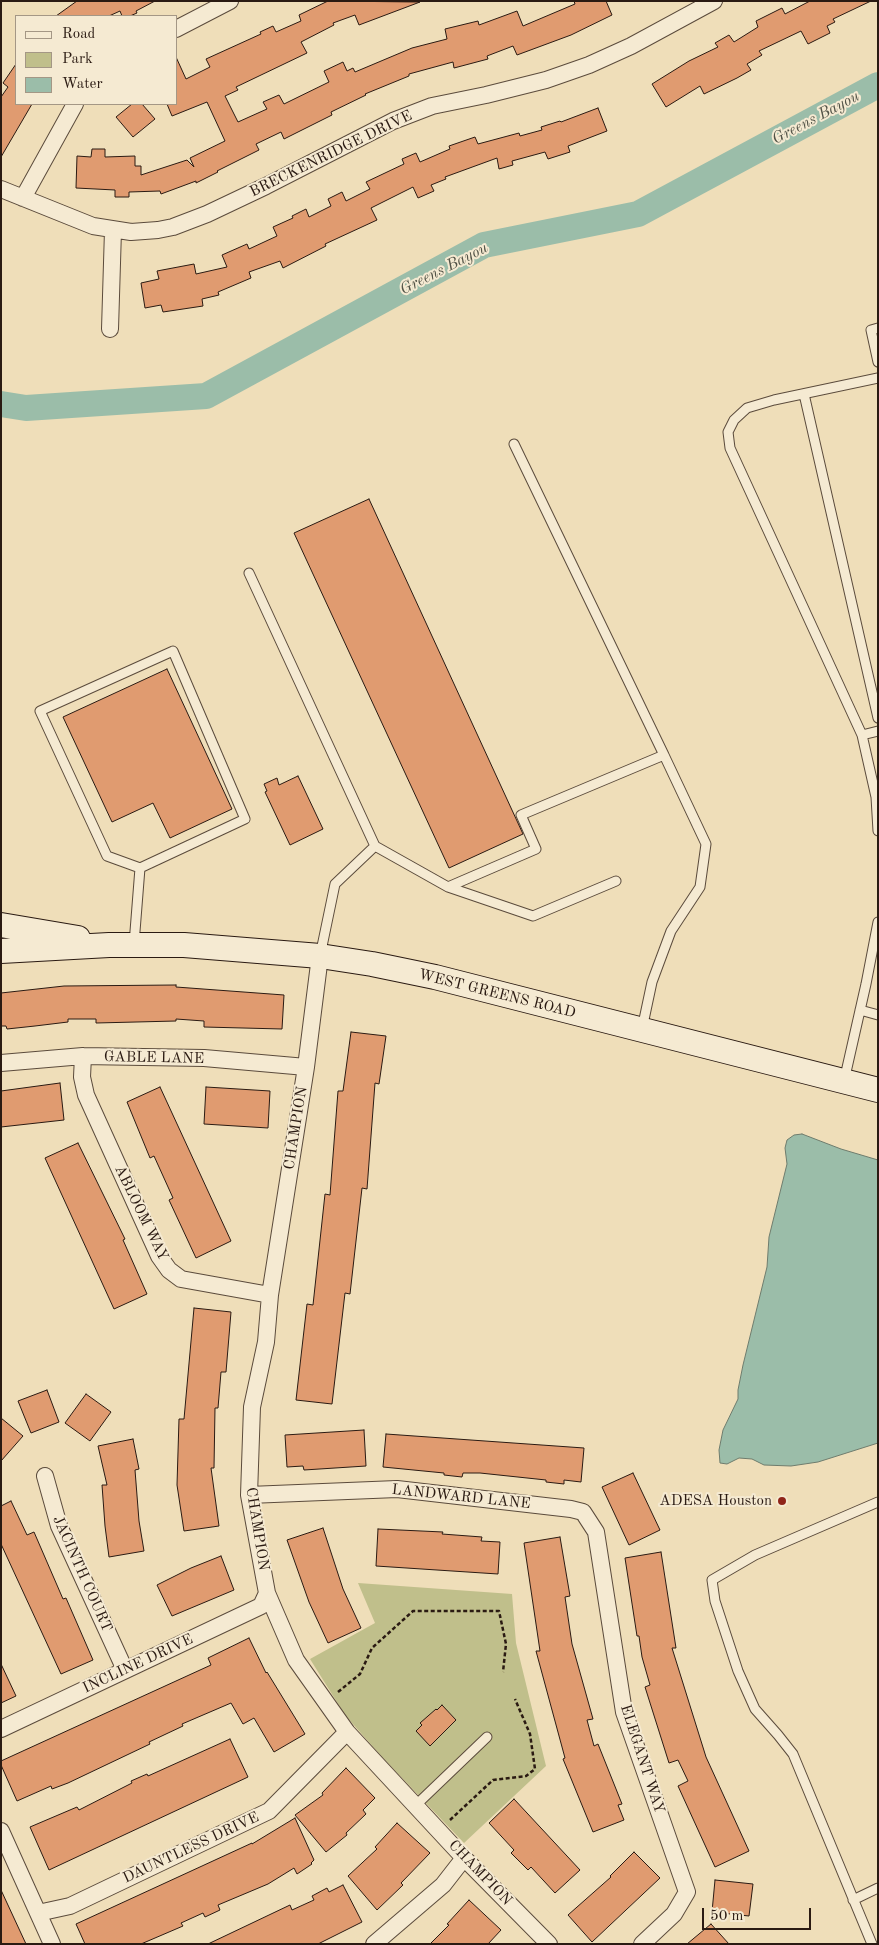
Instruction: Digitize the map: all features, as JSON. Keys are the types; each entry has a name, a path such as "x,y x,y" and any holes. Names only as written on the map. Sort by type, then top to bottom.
{"main road":[{"name":"WEST GREENS ROAD","path":"1,925 109,945"},
{"name":"WEST GREENS ROAD","path":"1,952 109,945 184,946 320,956 372,964 435,977 878,1090"}],"street":[{"path":"178,28 230,1"},
{"name":"BRECKENRIDGE DRIVE","path":"1,189 73,219 113,230 131,232 158,230 189,221 266,186 393,121 432,106 546,80 589,65 631,46 714,1"},
{"path":"23,198 74,105"},
{"path":"110,329 110,266 113,230"},
{"name":"CHAMPION","path":"320,956 306,1067 270,1295 266,1342 252,1407 249,1495 267,1593 296,1660 346,1732 464,1858 549,1944"},
{"name":"GABLE LANE","path":"1,1063 83,1056 204,1058 306,1067"},
{"name":"ABLOOM WAY","path":"83,1056 82,1076 86,1095 159,1256 169,1270 181,1279 270,1295"},
{"name":"JACINTH COURT","path":"45,1476 59,1526 125,1670"},
{"name":"LANDWARD LANE","path":"249,1495 397,1489 571,1509 582,1512"},
{"name":"ELEGANT WAY","path":"582,1512 596,1532 624,1712 687,1892 674,1914 642,1944"},
{"name":"INCLINE DRIVE","path":"1,1729 261,1606 267,1593"},
{"name":"DAUNTLESS DRIVE","path":"38,1912 70,1906 269,1811 346,1732"},
{"path":"1,1831 52,1944"},
{"path":"374,1944 443,1885 464,1858"}],"lane":[{"path":"878,328 872,330 878,362"},
{"path":"878,378 747,408 734,420 728,432 730,448 862,735 876,797 878,831"},
{"path":"804,394 878,718"},
{"path":"514,444 706,844 700,887 671,931 652,982 642,1030"},
{"path":"248,573 375,846 448,886 533,916 616,881"},
{"path":"173,650 245,819 140,868 107,856 40,711 173,650"},
{"path":"862,735 878,731"},
{"path":"448,886 536,849 521,815 664,755"},
{"path":"320,956 335,884 375,846"},
{"path":"134,945 140,868"},
{"path":"844,1082 860,1010 873,969 878,922"},
{"path":"860,1010 878,1015"},
{"path":"872,1944 793,1754 755,1709 742,1679 715,1601 712,1580 755,1555 878,1502"},
{"path":"415,1806 487,1737"},
{"path":"853,1900 878,1888"}],"path":[{"path":"338,1692 360,1674 372,1648 413,1611 499,1611 506,1644 503,1672"},
{"path":"450,1820 493,1780 526,1776 535,1769 530,1734 515,1699"}],"green space":[{"path":"358,1583 512,1594 516,1643 546,1766 464,1843 380,1755 345,1715 310,1659 375,1623"}],"water":[{"path":"802,1134 841,1149 878,1160 878,1443 818,1462 791,1466 764,1465 752,1459 739,1458 727,1464 720,1463 719,1450 723,1430 738,1399 743,1365 767,1267 769,1237 787,1164 785,1148 787,1140 794,1135"}],"building":[{"path":"77,1 155,1 132,15 122,15 120,11 111,15 57,15"},
{"path":"328,1 420,2 359,25 355,15 333,23 334,25 301,42 307,53 236,87 238,90 225,96 238,122 267,109 263,102 279,95 284,104 329,82 324,71 343,62 347,71 353,68 355,72 412,48 447,39 445,29 478,21 479,25 517,11 523,26 575,4 574,1 606,1 612,15 571,35 517,55 513,46 487,56 488,59 454,68 453,62 409,74 409,76 365,94 331,112 332,115 284,139 281,132 256,144 259,150 196,183 196,181 161,194 160,191 129,192 129,197 115,197 115,190 76,188 77,156 91,157 92,149 105,149 105,157 135,156 135,166 141,166 141,175 187,160 194,167 190,158 225,141 207,102 172,116 167,105 178,105 178,61 186,79 210,67 206,59 261,34 260,32 273,26 276,32 301,21 299,15"},
{"path":"810,1 871,1 833,19 835,22 827,26 830,33 808,44 801,31 759,51 762,55 747,64 751,70 737,78 704,94 700,86 666,107 652,84 689,61 718,47 715,43 729,35 734,42 758,27 756,21 782,8 785,14"},
{"path":"15,65 15,105 31,105 1,157 1,97 8,87 3,83"},
{"path":"131,105 143,105 155,119 133,137 116,117"},
{"path":"598,108 607,131 568,146 570,152 548,159 545,152 512,161 513,165 499,169 497,158 445,177 446,179 431,185 434,191 418,198 413,187 371,208 377,220 325,244 326,246 283,268 280,261 249,272 251,278 218,292 219,295 202,299 203,306 163,312 161,305 145,308 141,283 159,279 157,271 194,264 196,274 227,267 222,255 247,244 249,249 277,236 273,227 293,218 292,216 306,209 309,217 331,206 328,199 342,192 346,201 370,189 366,182 404,164 402,159 416,153 420,162 450,149 449,146 475,137 478,144 519,133 520,136 542,130 541,127 561,122"},
{"path":"369,499 523,834 449,868 294,533"},
{"path":"167,669 232,809 170,838 153,803 112,822 63,717"},
{"path":"298,776 323,829 290,845 265,792 267,791 264,784 277,778 279,785"},
{"path":"176,985 176,987 284,995 282,1029 204,1027 204,1021 176,1019 176,1021 96,1023 96,1019 68,1019 68,1022 7,1029 6,1026 1,1026 1,993 64,986"},
{"path":"351,1032 386,1036 379,1084 375,1083 367,1189 362,1188 350,1294 345,1293 332,1404 296,1400 307,1304 313,1305 325,1194 330,1195 338,1091 343,1091"},
{"path":"60,1083 64,1120 1,1127 1,1091"},
{"path":"160,1087 231,1241 196,1258 169,1200 173,1198 154,1156 150,1158 127,1102"},
{"path":"206,1087 270,1091 268,1128 204,1124"},
{"path":"78,1143 125,1239 123,1240 147,1294 114,1309 45,1158"},
{"path":"194,1308 231,1312 226,1372 221,1372 218,1408 215,1408 214,1468 211,1468 219,1526 184,1531 177,1485 179,1419 184,1419"},
{"path":"47,1390 59,1422 31,1433 18,1401"},
{"path":"86,1394 111,1412 90,1441 65,1423"},
{"path":"1,1418 23,1436 1,1461"},
{"path":"364,1430 366,1466 304,1470 303,1466 287,1467 285,1435"},
{"path":"386,1434 584,1448 581,1482 564,1480 564,1484 546,1482 546,1480 480,1473 463,1473 462,1477 444,1475 444,1473 383,1467"},
{"path":"133,1439 139,1469 135,1470 139,1521 144,1551 109,1557 102,1485 107,1485 98,1446"},
{"path":"633,1473 660,1530 629,1545 602,1487"},
{"path":"11,1501 27,1535 34,1532 63,1599 66,1598 93,1660 61,1674 1,1544 1,1506"},
{"path":"323,1528 343,1589 361,1628 328,1643 309,1602 287,1540"},
{"path":"378,1529 443,1532 442,1534 482,1537 481,1541 500,1542 498,1574 376,1566"},
{"path":"560,1537 570,1596 565,1597 572,1644 593,1719 587,1720 594,1746 598,1744 622,1804 618,1805 624,1820 593,1832 563,1759 565,1758 536,1651 540,1651 524,1543"},
{"path":"661,1552 676,1648 672,1648 706,1757 749,1851 715,1867 678,1786 688,1781 678,1760 669,1763 645,1687 650,1685 642,1657 639,1636 637,1636 625,1558"},
{"path":"221,1556 234,1590 172,1616 157,1585"},
{"path":"249,1638 266,1673 305,1734 274,1752 254,1718 243,1724 231,1703 182,1724 183,1726 149,1742 150,1744 68,1783 52,1789 51,1786 17,1801 1,1761 211,1665 208,1658"},
{"path":"1,1664 16,1696 1,1703"},
{"path":"442,1705 456,1720 430,1746 416,1731 422,1725 420,1723"},
{"path":"230,1739 248,1777 49,1870 30,1827 77,1807 79,1810 132,1783 131,1781 147,1774 148,1776"},
{"path":"346,1768 375,1798 363,1810 366,1814 346,1833 347,1835 326,1852 295,1815 323,1795 322,1793"},
{"path":"514,1799 580,1870 555,1893 531,1867 528,1870 511,1853 514,1850 489,1823"},
{"path":"295,1818 314,1860 312,1864 297,1874 294,1868 268,1884 218,1905 220,1910 205,1917 203,1913 181,1923 183,1926 141,1944 85,1944 76,1924 252,1844"},
{"path":"397,1823 430,1853 401,1883 403,1885 377,1910 348,1876 377,1849 375,1847"},
{"path":"634,1852 660,1878 592,1942 568,1915 611,1877"},
{"path":"715,1880 753,1884 749,1916 712,1912"},
{"path":"343,1885 362,1922 318,1944 208,1944 290,1905 292,1910 314,1900 312,1896 327,1888 329,1892"},
{"path":"1,1890 26,1944 1,1944"},
{"path":"469,1900 501,1930 488,1944 430,1944 449,1925 447,1924"},
{"path":"711,1924 729,1944 687,1944"}],"waterway":[{"name":"Greens Bayou","path":"1,404 26,408 206,396 484,245 638,214 878,85"}],"place":[{"name":"ADESA Houston","path":"782,1501"}]}
